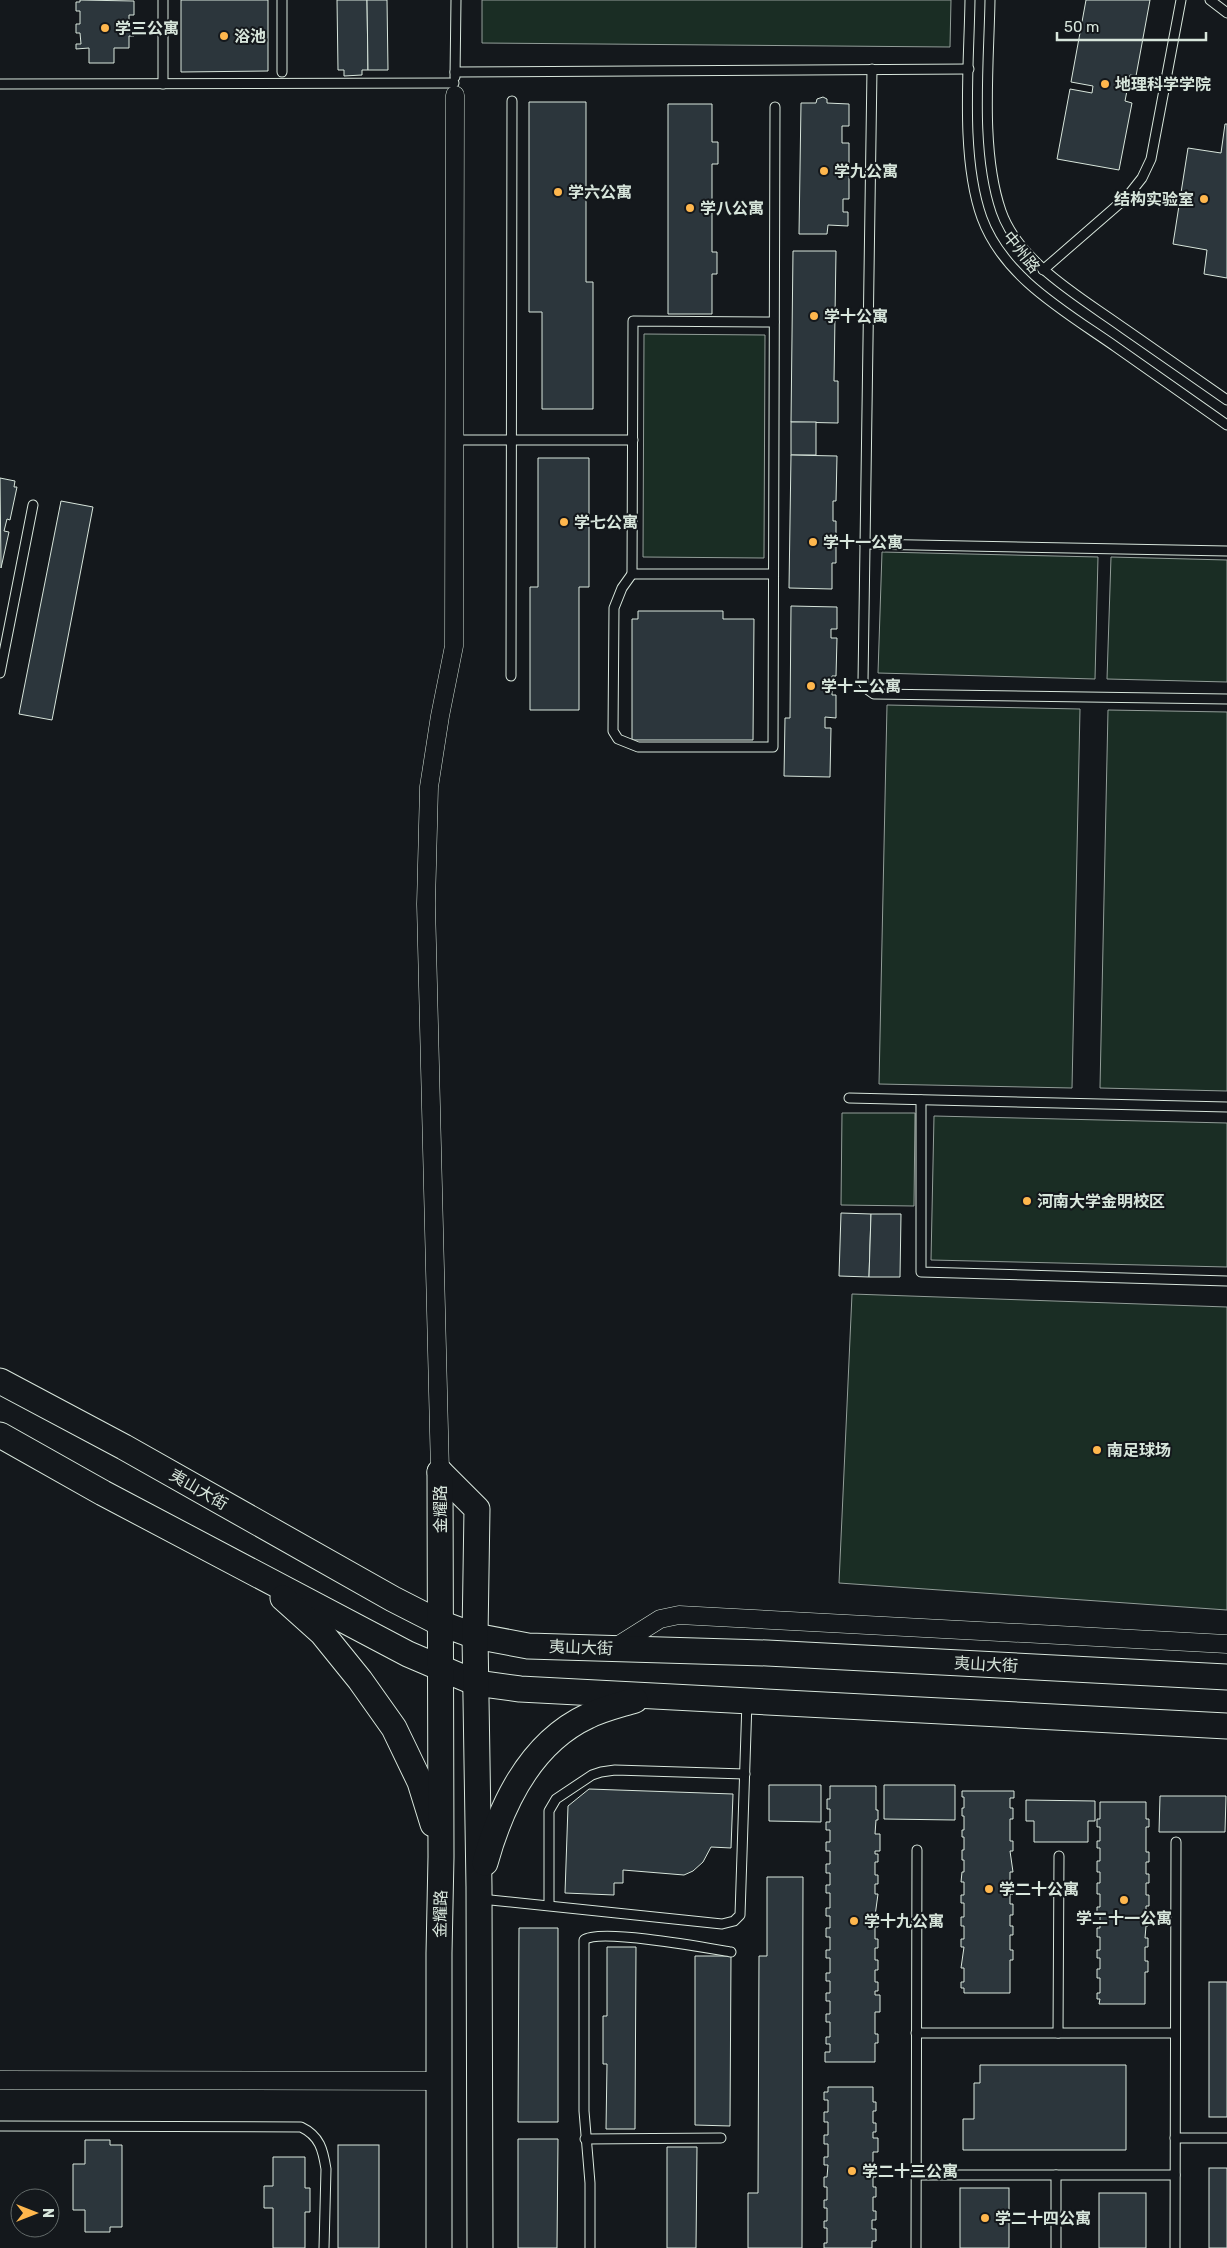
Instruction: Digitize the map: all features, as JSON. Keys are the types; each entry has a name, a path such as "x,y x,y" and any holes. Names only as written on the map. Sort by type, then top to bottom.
{"main road":[{"name":"夷山大街","path":"0,1380 124,1447 385,1595 440,1624 474,1636 528,1646 767,1653 1227,1677"},
{"path":"0,1435 103,1493 256,1573 439,1668 476,1683 520,1689 1227,1726"},
{"name":"金耀路","path":"439,2248 440,1472"},
{"name":"金耀路","path":"440,1472 477,1508 474,1636 479,1893 480,2248"},
{"path":"256,1573 322,1633 360,1680 394,1728 420,1782 430,1809 441,1857"},
{"path":"479,1893 487,1857 510,1797 534,1757 562,1732 588,1716 648,1696"}],"street":[{"path":"440,1472 426,904 429,787 440,716 454,646 455,89"},
{"path":"614,1648 660,1619 679,1615 1227,1644"},
{"path":"0,2080 439,2081"}],"lane":[{"path":"163,0 163,84"},
{"path":"282,0 282,72"},
{"path":"0,84 163,84 455,89 456,0"},
{"name":"中州路","path":"970,0 969,142 973,180 982,217 994,244 1035,290 1227,425"},
{"name":"中州路","path":"990,0 989,141 992,177 1001,211 1011,232 1048,275 1227,400"},
{"path":"1043,270 1127,197 1142,178 1151,159 1180,0"},
{"path":"1210,0 1227,13"},
{"path":"872,69 863,682 867,689 874,694 1227,699"},
{"path":"455,72 969,69"},
{"path":"511,676 512,101"},
{"path":"774,322 633,321 632,574 622,588 614,608 613,731 618,738 638,747 773,747 775,107"},
{"path":"454,440 633,440"},
{"path":"0,673 3,638 33,505"},
{"path":"865,544 1227,551"},
{"path":"632,574 773,574"},
{"path":"849,1098 1227,1107"},
{"path":"921,1100 921,1272 1227,1281"},
{"path":"479,1893 548,1905 722,1924 734,1921 740,1915 747,1701"},
{"path":"548,1905 550,1810 556,1799 585,1779 601,1772 615,1770 745,1774"},
{"path":"1175,2248 1176,1842"},
{"path":"916,2248 917,1850"},
{"path":"1058,2033 1059,1856"},
{"path":"590,2248 590,2183 586,2139 584,1940 588,1936 598,1935 638,1938 731,1952"},
{"path":"916,2033 1176,2033"},
{"path":"0,2126 301,2128 316,2136 321,2146 326,2169 324,2248"},
{"path":"586,2139 722,2138"},
{"path":"1176,2138 1227,2138"},
{"path":"916,2174 1176,2175"},
{"path":"1056,2175 1056,2248"}],"green space":[{"path":"482,0 951,0 950,47 482,43"},
{"path":"644,334 765,335 764,558 643,557"},
{"path":"882,552 1098,557 1095,679 878,673"},
{"path":"1111,557 1227,560 1227,682 1107,679"},
{"path":"887,705 1080,709 1072,1088 879,1084"},
{"path":"1108,710 1227,712 1227,1091 1100,1088"},
{"path":"842,1113 915,1113 914,1206 841,1205"},
{"path":"934,1116 1227,1123 1227,1267 931,1260"},
{"path":"852,1294 1227,1307 1227,1610 839,1583"}],"building":[{"name":"学三公寓","path":"80,0 134,1 134,15 129,15 129,24 134,24 134,36 129,36 129,48 114,48 114,63 89,63 89,48 76,49 76,44 81,44 80,33 76,33 76,24 80,24 80,11 76,11 76,2 80,2"},
{"name":"浴池","path":"181,0 268,0 268,71 181,72"},
{"path":"337,0 367,0 368,70 362,70 362,75 344,76 344,70 338,70"},
{"path":"367,0 387,0 388,70 368,70"},
{"name":"地理科学学院","path":"1086,0 1150,0 1136,76 1130,75 1125,101 1132,103 1119,170 1057,159 1070,89 1092,93 1093,86 1071,82"},
{"name":"学九公寓","path":"823,97 827,99 827,103 849,104 849,126 842,126 842,143 849,143 849,199 843,199 843,212 848,212 848,226 828,225 827,234 799,234 801,103 816,103 817,99"},
{"name":"学六公寓","path":"529,102 586,102 586,282 593,282 593,409 542,409 542,312 529,312"},
{"name":"学八公寓","path":"668,104 712,104 712,142 718,142 718,164 712,164 712,252 717,252 717,274 712,274 712,314 668,314"},
{"name":"结构实验室","path":"1225,124 1227,124 1227,278 1204,274 1207,250 1173,244 1188,148 1221,153"},
{"name":"学十公寓","path":"793,251 836,251 834,381 838,381 838,423 791,422"},
{"path":"791,422 816,422 816,455 791,455"},
{"name":"学十一公寓","path":"791,455 837,456 836,501 833,501 833,521 836,521 836,563 832,563 832,589 789,588"},
{"name":"学七公寓","path":"538,458 589,458 589,587 579,587 579,710 530,710 530,587 538,587"},
{"path":"0,478 15,481 14,487 17,487 10,520 7,519 4,531 9,532 1,568"},
{"path":"61,501 93,507 52,720 19,714"},
{"name":"学十二公寓","path":"791,606 837,607 837,629 831,629 831,638 837,638 836,676 832,676 832,695 836,695 836,718 825,717 825,728 831,728 830,777 784,776 785,718 790,718"},
{"path":"638,611 723,611 723,619 754,619 753,740 632,740 632,619 638,619"},
{"path":"841,1213 871,1214 869,1277 839,1276"},
{"path":"871,1214 901,1214 900,1277 869,1277"},
{"path":"769,1785 821,1785 821,1822 769,1821"},
{"path":"884,1785 955,1785 955,1820 884,1819"},
{"name":"学十九公寓","path":"830,1786 876,1786 878,1820 876,1820 875,1834 880,1834 880,1851 875,1851 875,1854 878,1854 878,1862 875,1862 875,1875 878,1875 878,1884 875,1884 875,1894 878,1894 875,1916 878,1916 878,1927 875,1927 875,1939 878,1939 878,1948 875,1948 875,1960 878,1960 878,1970 875,1970 875,1982 878,1982 878,1991 875,1991 875,1995 880,1995 880,2012 875,2012 875,2034 878,2034 878,2043 875,2043 875,2062 825,2062 825,2052 830,2052 830,2044 826,2044 826,2037 830,2037 830,2022 826,2022 826,2014 830,2014 830,2001 826,2001 826,1993 830,1993 830,1981 826,1981 826,1973 830,1973 830,1958 826,1958 826,1950 830,1950 830,1937 826,1937 826,1928 830,1928 830,1916 826,1916 826,1908 830,1908 830,1893 826,1893 826,1885 830,1885 830,1873 826,1873 826,1864 830,1864 830,1851 826,1851 826,1842 830,1842 830,1830 826,1830 826,1822 830,1822 830,1809 827,1809 827,1799 830,1799"},
{"path":"589,1789 733,1794 731,1848 711,1847 703,1862 693,1871 684,1875 623,1870 623,1883 614,1883 614,1895 565,1893 568,1806"},
{"name":"学二十公寓","path":"962,1791 1014,1791 1014,1798 1010,1798 1010,1808 1013,1808 1013,1819 1010,1819 1010,1841 1013,1841 1013,1851 1010,1851 1013,1872 1010,1872 1010,1883 1013,1883 1013,1894 1010,1894 1010,1904 1013,1904 1013,1915 1010,1915 1010,1926 1013,1926 1013,1935 1010,1935 1010,1950 1013,1950 1013,1960 1010,1960 1010,1993 964,1993 964,1988 961,1988 961,1982 964,1982 964,1968 961,1968 964,1947 961,1947 961,1939 964,1939 964,1926 961,1926 961,1917 964,1917 964,1903 961,1903 961,1895 964,1895 964,1882 961,1882 962,1872 964,1872 962,1850 964,1850 964,1837 962,1837 962,1830 964,1830 964,1816 962,1816 962,1808 964,1808 964,1797 962,1797"},
{"path":"1160,1796 1226,1796 1225,1832 1159,1832"},
{"path":"1026,1800 1095,1801 1095,1821 1088,1821 1088,1842 1034,1842 1034,1821 1026,1821"},
{"name":"学二十一公寓","path":"1100,1802 1146,1802 1146,1819 1149,1819 1149,1827 1146,1827 1146,1852 1149,1852 1149,1862 1146,1862 1146,1874 1149,1874 1149,1883 1146,1883 1146,1895 1149,1895 1149,1906 1146,1906 1146,1916 1149,1916 1145,1938 1148,1938 1148,1947 1145,1947 1145,1961 1148,1961 1148,1972 1145,1972 1145,2004 1099,2004 1100,1999 1097,1999 1097,1993 1100,1993 1100,1978 1097,1978 1097,1969 1100,1969 1100,1958 1097,1958 1097,1950 1100,1950 1100,1937 1097,1937 1097,1928 1100,1928 1100,1915 1097,1915 1097,1907 1100,1907 1100,1894 1097,1894 1097,1883 1100,1883 1100,1872 1097,1872 1097,1861 1100,1861 1100,1848 1097,1848 1097,1841 1100,1841 1100,1827 1097,1827 1097,1819 1100,1819"},
{"path":"767,1877 803,1877 802,2248 748,2248 748,2193 758,2193 759,1956 767,1956"},
{"path":"519,1928 558,1928 558,2122 518,2122"},
{"path":"607,1947 636,1947 635,2129 606,2129 607,2064 603,2064 603,2016 607,2016"},
{"path":"695,1956 731,1956 730,2126 695,2125"},
{"path":"1209,1982 1227,1982 1227,2117 1209,2117"},
{"path":"980,2065 1126,2065 1126,2150 963,2150 963,2119 974,2119 974,2083 980,2083"},
{"name":"学二十三公寓","path":"828,2087 873,2087 873,2102 876,2102 876,2111 873,2111 873,2123 876,2123 876,2132 873,2132 873,2138 878,2138 878,2152 873,2152 873,2166 876,2166 876,2177 873,2177 873,2187 876,2187 876,2197 873,2197 873,2211 876,2211 876,2220 872,2220 872,2229 876,2229 876,2241 872,2241 872,2248 824,2248 824,2243 827,2243 827,2228 824,2228 824,2221 827,2221 827,2208 824,2208 824,2200 827,2200 827,2187 824,2187 824,2177 827,2177 828,2165 824,2165 824,2157 828,2157 828,2144 824,2144 824,2135 828,2135 828,2122 824,2122 824,2112 828,2112 828,2100 824,2100 824,2092 828,2092"},
{"path":"518,2139 558,2139 557,2248 518,2248"},
{"path":"85,2140 110,2140 110,2145 122,2145 122,2227 110,2227 110,2232 85,2232 85,2210 73,2210 73,2164 85,2164"},
{"path":"338,2145 379,2145 379,2248 338,2248"},
{"path":"667,2147 697,2147 696,2248 667,2248"},
{"path":"273,2157 305,2157 305,2188 310,2188 310,2212 305,2212 305,2248 273,2248 273,2208 264,2208 264,2186 273,2186"},
{"path":"1209,2168 1227,2168 1227,2248 1209,2248"},
{"name":"学二十四公寓","path":"960,2188 1009,2188 1009,2248 960,2248"},
{"path":"1099,2193 1146,2193 1146,2248 1099,2248"}],"place":[{"name":"学三公寓","path":"105,28"},
{"name":"浴池","path":"224,36"},
{"name":"地理科学学院","path":"1105,84"},
{"name":"学九公寓","path":"824,171"},
{"name":"学六公寓","path":"558,192"},
{"name":"结构实验室","path":"1204,199"},
{"name":"学八公寓","path":"690,208"},
{"name":"学十公寓","path":"814,316"},
{"name":"学七公寓","path":"564,522"},
{"name":"学十一公寓","path":"813,542"},
{"name":"学十二公寓","path":"811,686"},
{"name":"河南大学金明校区","path":"1027,1201"},
{"name":"南足球场","path":"1097,1450"},
{"name":"学二十公寓","path":"989,1889"},
{"name":"学二十一公寓","path":"1124,1900"},
{"name":"学十九公寓","path":"854,1921"},
{"name":"学二十三公寓","path":"852,2171"},
{"name":"学二十四公寓","path":"985,2218"}]}
